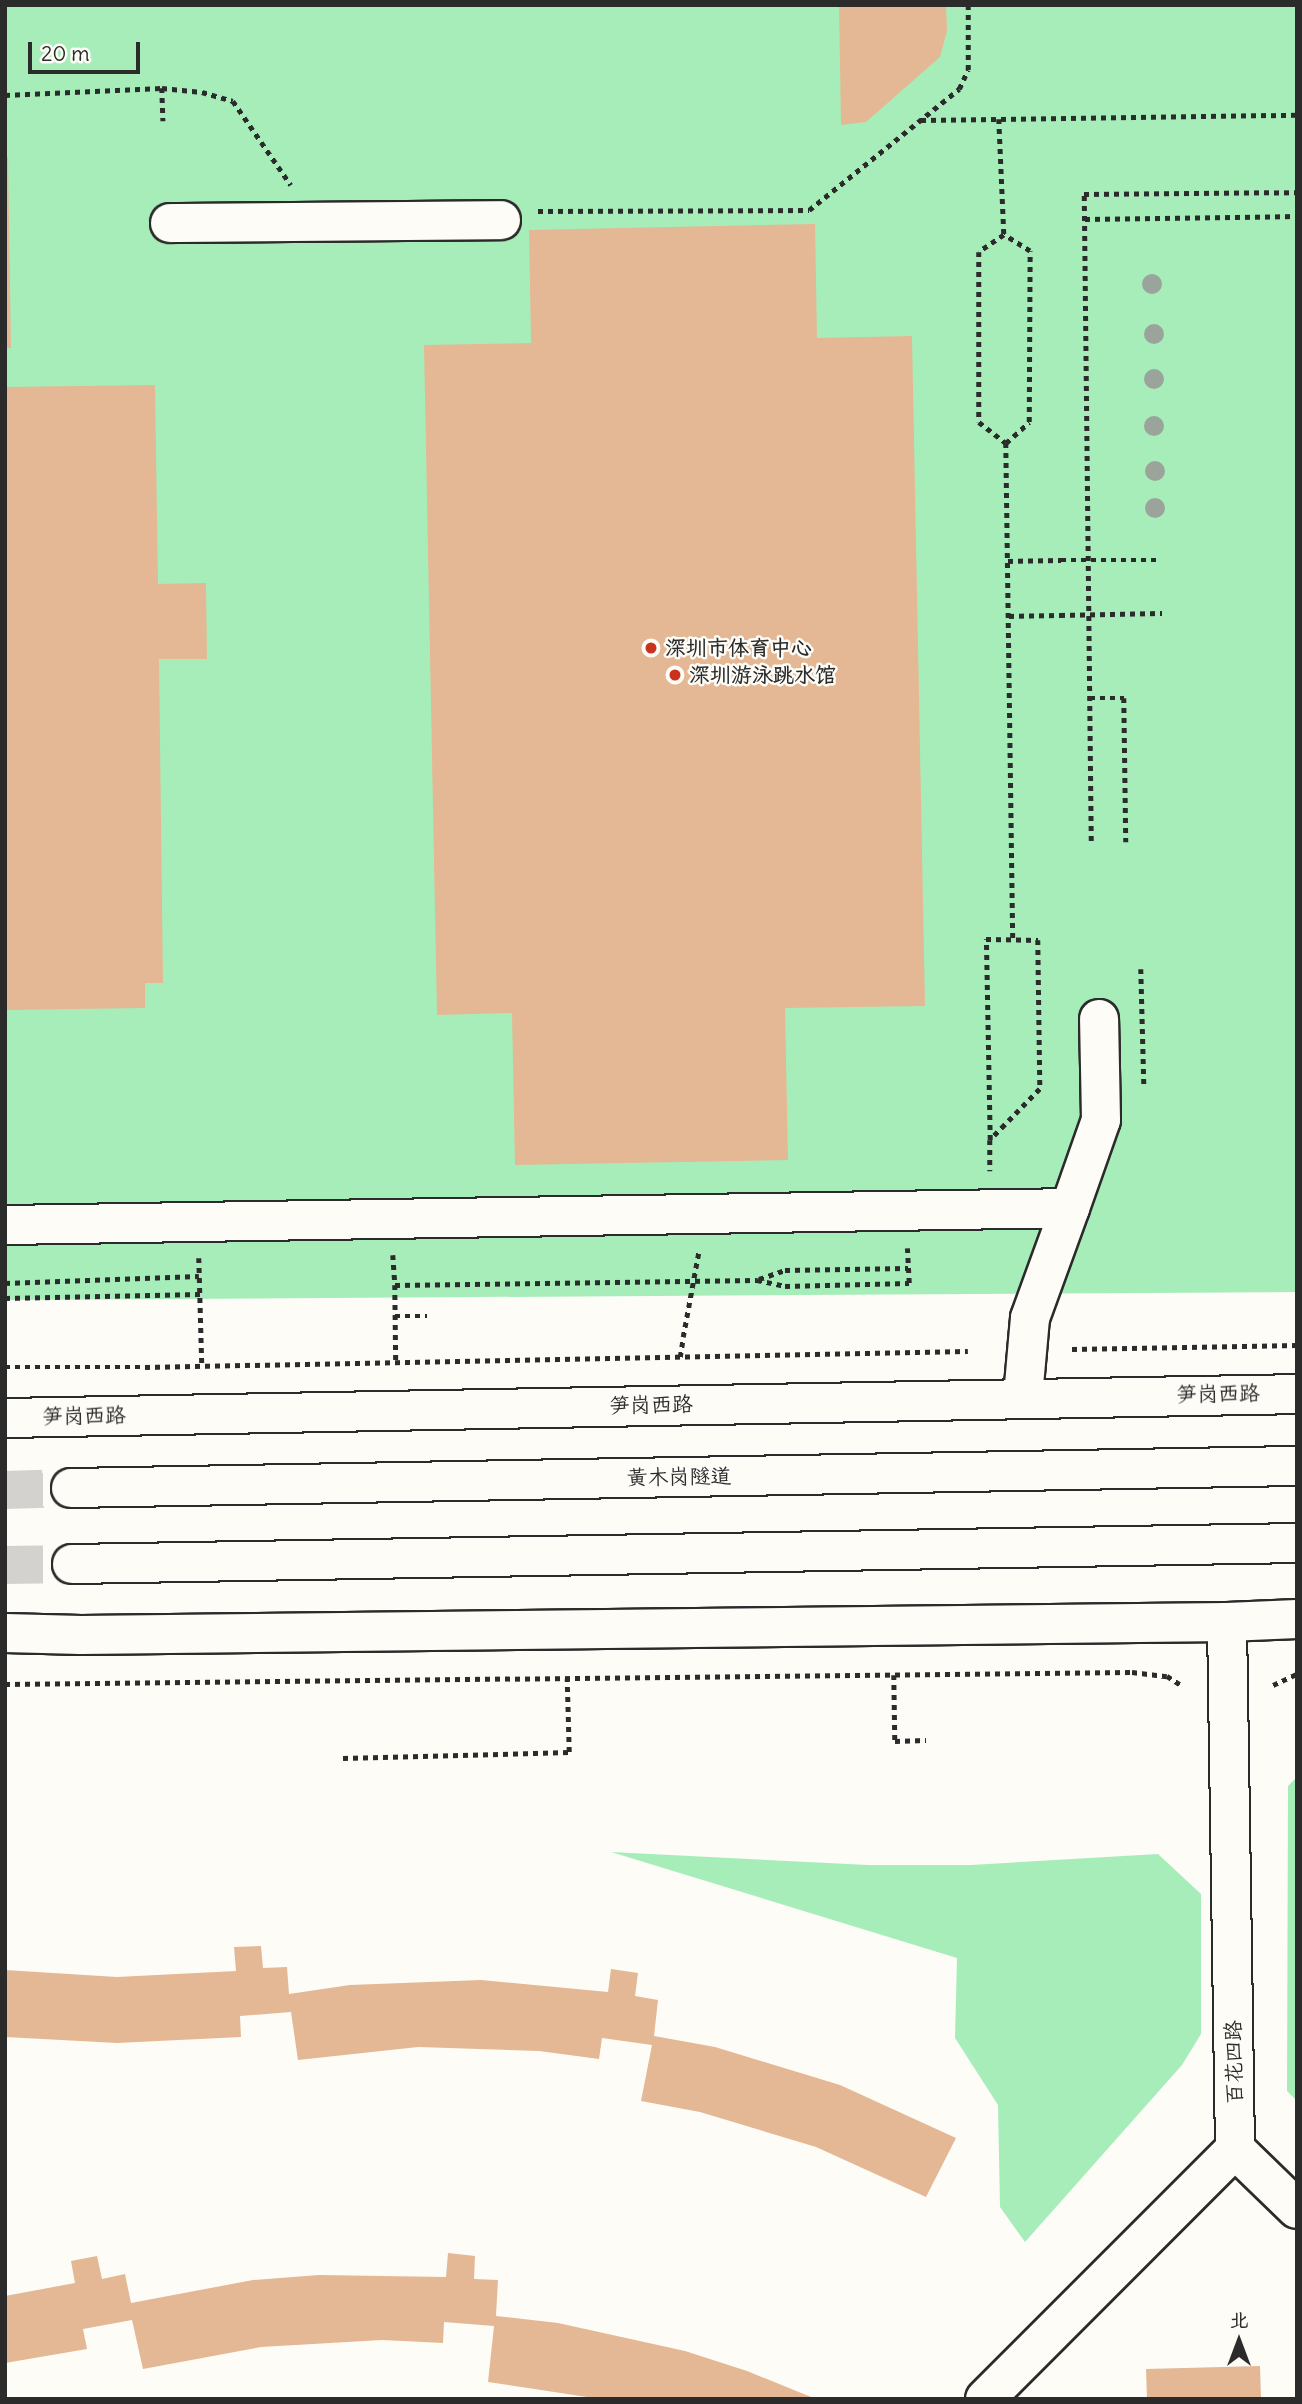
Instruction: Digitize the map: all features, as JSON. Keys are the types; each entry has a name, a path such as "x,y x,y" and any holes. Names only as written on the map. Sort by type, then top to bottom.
{"main road":[{"path":"170,223 516,215"},
{"path":"1023,1397 1030,1318 1101,1120 1099,1019"},
{"path":"5,1226 1070,1208"},
{"name":"笋岗西路","path":"5,1418 1297,1394"},
{"name":"黄木岗隧道","path":"71,1488 1292,1466"},
{"path":"72,1564 1292,1543"},
{"path":"5,1633 81,1635 1297,1619"},
{"name":"百花四路","path":"1227,1622 1235,2149"},
{"path":"985,2399 1235,2149 1297,2209"}],"path":[{"path":"516,215 809,210 945,103 959,89 968,70 968,5"},
{"path":"5,95 162,88 202,92 233,101 294,190"},
{"path":"162,88 163,121"},
{"path":"920,120 1297,115"},
{"path":"999,118 1004,235"},
{"path":"1091,841 1084,194 1297,192"},
{"path":"1085,219 1297,216"},
{"path":"1004,235 979,252 979,422 1006,443"},
{"path":"1004,235 1030,251 1029,422 1006,443 1013,940"},
{"path":"1008,561 1161,560"},
{"path":"1009,616 1162,613"},
{"path":"1090,698 1124,698 1126,842"},
{"path":"986,939 1013,940 1038,940 1040,1089 990,1140 986,939"},
{"path":"1141,969 1144,1087"},
{"path":"680,1357 699,1250"},
{"path":"393,1251 396,1362"},
{"path":"757,1280 785,1270 908,1268"},
{"path":"5,1283 199,1276 202,1366"},
{"path":"394,1285 757,1280 785,1286 909,1283"},
{"path":"5,1298 200,1294"},
{"path":"394,1316 427,1316"},
{"path":"1072,1349 1297,1345"},
{"path":"5,1367 202,1366 968,1351"},
{"path":"5,1684 1132,1672 1167,1676 1181,1685"},
{"path":"1273,1685 1297,1674"},
{"path":"894,1675 895,1741 926,1740"},
{"path":"344,1758 569,1752 567,1679"}],"green space":[{"name":"深圳市体育中心","path":"5,5 1297,5 1297,1292 5,1300"},
{"path":"1297,1777 1297,2101 1287,2091 1288,1786"},
{"path":"611,1852 868,1865 971,1865 1158,1854 1201,1894 1201,2034 1182,2065 1025,2242 1000,2207 998,2105 955,2038 957,1958"}],"building":[{"path":"839,5 946,5 947,31 940,57 866,122 841,125"},
{"path":"5,157 8,157 11,348 5,348"},
{"name":"深圳游泳跳水馆","path":"815,224 817,338 912,336 925,1006 785,1008 788,1160 515,1165 512,1013 437,1015 424,345 531,343 529,230"},
{"path":"155,385 158,584 206,583 207,659 159,659 163,983 145,983 145,1008 5,1010 5,387"},
{"path":"261,1946 263,1968 287,1967 289,1994 350,1985 481,1980 608,1992 611,1969 638,1973 635,1996 658,2000 654,2036 715,2047 840,2085 956,2138 926,2197 816,2147 700,2112 641,2101 652,2045 602,2038 599,2059 539,2051 418,2047 298,2060 291,2012 240,2016 241,2037 117,2043 5,2037 5,1970 117,1977 236,1971 234,1947"},
{"path":"448,2253 475,2256 474,2279 498,2280 496,2316 558,2323 685,2351 747,2371 816,2399 600,2399 488,2382 494,2326 444,2322 443,2343 382,2340 261,2347 143,2369 132,2320 83,2329 87,2349 5,2363 5,2296 75,2283 71,2261 97,2256 102,2279 125,2274 131,2303 253,2280 319,2275 446,2277"},
{"path":"1260,2366 1261,2399 1147,2399 1146,2369"}],"tunnel":[{"path":"5,1490 71,1488"},
{"path":"5,1565 72,1564"}],"place":[{"name":"深圳市体育中心","path":"651,648"},
{"name":"深圳游泳跳水馆","path":"675,675"}]}
